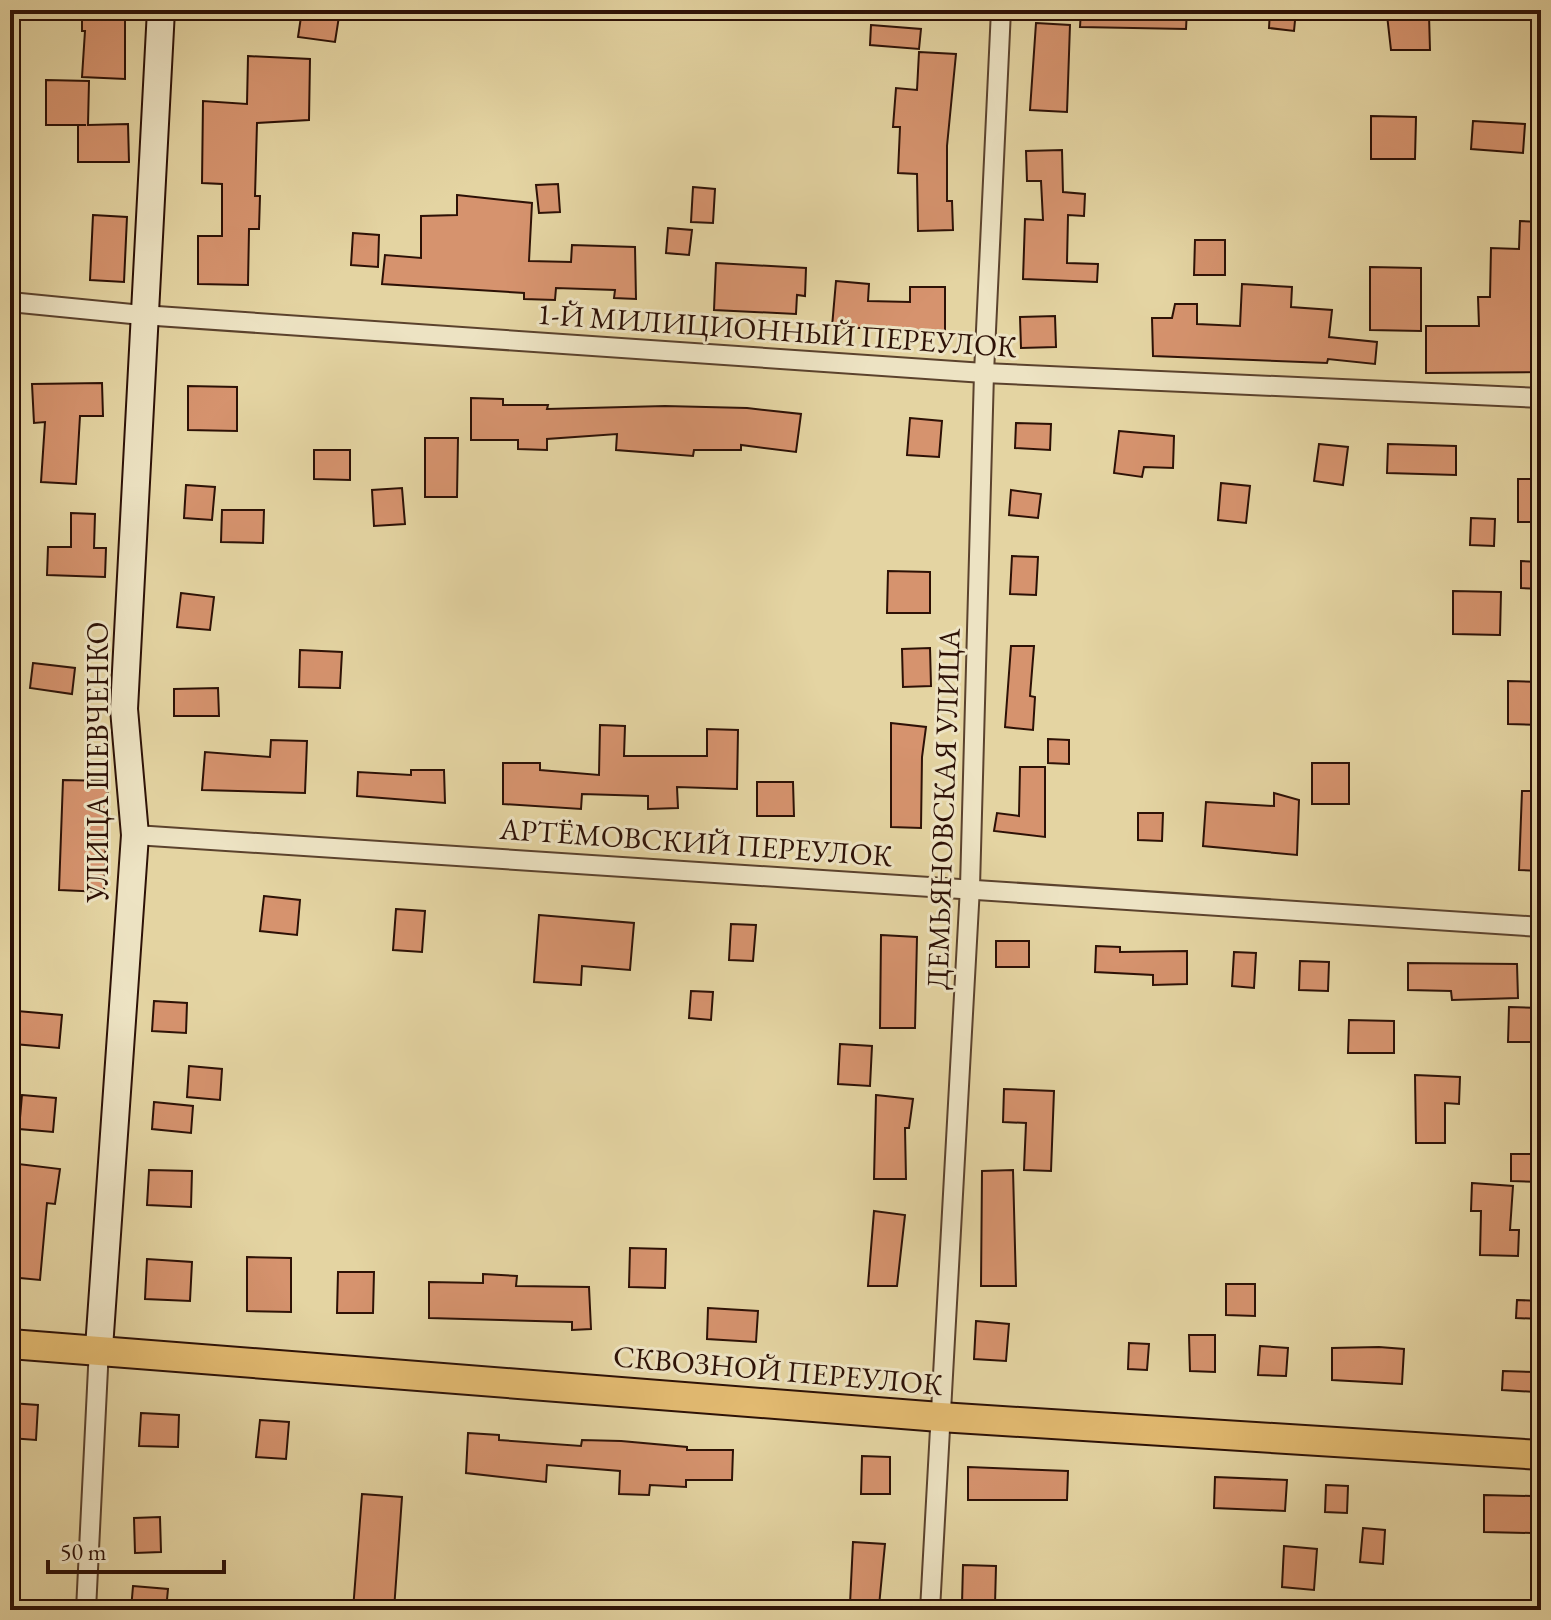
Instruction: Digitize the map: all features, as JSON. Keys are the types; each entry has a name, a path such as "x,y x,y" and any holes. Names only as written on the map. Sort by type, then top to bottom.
{"main road":[{"name":"СКВОЗНОЙ ПЕРЕУЛОК","path":"10,1344 99,1348 940,1417 1541,1455"}],"street":[{"name":"УЛИЦА ШЕВЧЕНКО","path":"86,1610 99,1348 135,835 124,709 142,315 161,10"},
{"name":"ДЕМЬЯНОВСКАЯ УЛИЦА","path":"930,1610 970,887 984,373 1001,10"},
{"name":"1-Й МИЛИЦИОННЫЙ ПЕРЕУЛОК","path":"10,302 142,315 984,373 1541,398"},
{"name":"АРТЁМОВСКИЙ ПЕРЕУЛОК","path":"135,835 970,887 1541,927"}],"building":[{"path":"82,10 125,10 125,79 82,77 85,31 82,31"},
{"path":"302,10 340,10 335,42 298,37"},
{"path":"1081,10 1187,10 1186,29 1080,27"},
{"path":"1270,10 1296,10 1294,31 1269,28"},
{"path":"1387,15 1429,15 1430,50 1391,50"},
{"path":"1036,23 1070,25 1067,112 1030,110"},
{"path":"871,25 921,29 919,49 870,45"},
{"path":"919,52 956,54 947,146 947,201 952,201 953,230 918,231 917,174 898,173 900,127 893,127 896,88 917,90"},
{"path":"248,56 310,59 309,120 257,123 255,196 260,196 259,229 249,229 248,285 198,284 198,236 222,236 222,184 202,183 203,101 247,104"},
{"path":"46,80 89,81 88,125 128,124 129,162 78,162 78,125 46,125"},
{"path":"1371,116 1416,117 1415,159 1371,159"},
{"path":"1473,121 1525,124 1523,153 1471,149"},
{"path":"1062,150 1063,192 1085,194 1084,216 1068,215 1067,263 1098,264 1097,282 1023,279 1025,219 1043,220 1041,181 1027,181 1026,151"},
{"path":"558,184 560,212 539,213 536,185"},
{"path":"693,187 715,189 713,223 691,222"},
{"path":"457,195 532,203 529,261 571,262 572,245 635,247 636,299 614,298 615,290 556,288 555,300 524,299 524,293 382,284 385,255 421,258 421,216 457,215"},
{"path":"93,215 127,217 124,282 90,280"},
{"path":"1520,221 1541,222 1541,372 1426,373 1426,326 1479,326 1478,297 1490,297 1491,248 1519,249"},
{"path":"668,228 692,230 689,255 666,253"},
{"path":"353,233 379,235 378,267 351,265"},
{"path":"1195,240 1225,240 1225,275 1194,275"},
{"path":"716,263 806,268 805,296 797,295 796,314 714,310"},
{"path":"1370,267 1421,268 1421,331 1370,330"},
{"path":"836,281 869,284 868,301 910,302 910,287 945,287 945,331 832,327"},
{"path":"1242,284 1292,287 1291,307 1332,310 1329,337 1377,342 1375,364 1328,359 1327,363 1153,356 1152,318 1172,318 1175,304 1197,304 1197,324 1240,326"},
{"path":"1055,316 1056,347 1021,348 1020,317"},
{"path":"102,383 103,416 80,416 76,484 41,482 45,422 34,423 32,384"},
{"path":"188,386 237,387 237,431 188,430"},
{"path":"471,398 503,399 503,405 548,405 547,409 665,406 747,408 801,414 796,452 741,445 741,450 694,450 693,456 616,450 617,434 547,439 547,450 518,449 518,440 471,440"},
{"path":"910,418 942,421 939,457 907,455"},
{"path":"1016,423 1051,424 1050,450 1015,448"},
{"path":"1119,431 1174,436 1173,468 1144,467 1142,477 1114,473"},
{"path":"425,438 458,438 457,497 425,497"},
{"path":"1319,444 1348,447 1343,485 1314,481"},
{"path":"1388,444 1456,446 1456,475 1387,473"},
{"path":"314,450 350,450 350,480 314,479"},
{"path":"1518,479 1541,479 1541,522 1518,522"},
{"path":"1221,483 1250,486 1246,523 1218,520"},
{"path":"186,485 215,487 212,520 184,518"},
{"path":"402,488 405,524 374,526 372,490"},
{"path":"1011,490 1041,494 1038,518 1009,515"},
{"path":"222,510 264,510 263,543 221,542"},
{"path":"71,513 95,514 94,548 106,548 105,577 47,575 48,547 71,547"},
{"path":"1471,518 1495,519 1494,546 1470,545"},
{"path":"1012,556 1038,557 1036,595 1010,594"},
{"path":"1521,561 1541,562 1541,589 1521,588"},
{"path":"888,571 930,572 930,613 887,613"},
{"path":"1453,591 1501,592 1500,635 1453,634"},
{"path":"181,593 214,597 210,630 177,627"},
{"path":"1011,646 1034,646 1030,696 1035,697 1033,730 1005,727"},
{"path":"930,648 931,686 903,687 902,649"},
{"path":"300,650 342,652 340,688 299,687"},
{"path":"33,663 75,668 72,694 30,688"},
{"path":"1508,681 1541,682 1541,725 1508,724"},
{"path":"218,688 219,716 174,716 174,689"},
{"path":"891,723 926,727 922,757 921,828 891,827"},
{"path":"600,725 625,726 624,756 707,756 707,729 738,730 737,789 677,787 678,808 648,809 648,796 582,794 581,809 503,804 503,763 540,763 540,770 599,775"},
{"path":"1048,739 1069,740 1069,764 1048,763"},
{"path":"271,740 307,741 305,793 202,790 205,752 270,757"},
{"path":"1312,763 1349,763 1349,804 1312,804"},
{"path":"1020,767 1045,767 1045,837 994,831 997,813 1019,816"},
{"path":"411,770 444,770 445,803 357,796 358,772 411,775"},
{"path":"63,780 108,781 104,892 59,890"},
{"path":"757,782 793,782 794,816 757,816"},
{"path":"1522,791 1541,791 1541,871 1519,870"},
{"path":"1274,793 1299,800 1297,855 1203,846 1206,802 1274,806"},
{"path":"1138,813 1163,813 1162,841 1138,840"},
{"path":"264,896 300,900 297,935 260,931"},
{"path":"396,909 425,911 422,952 393,950"},
{"path":"539,915 634,923 630,970 582,966 581,985 534,982"},
{"path":"731,924 756,925 753,961 729,960"},
{"path":"881,935 917,937 915,1028 880,1028"},
{"path":"996,941 1029,941 1029,967 996,967"},
{"path":"1096,946 1120,947 1120,952 1187,951 1187,984 1153,985 1153,975 1095,972"},
{"path":"1234,952 1256,953 1254,988 1232,986"},
{"path":"1300,961 1329,962 1328,991 1299,990"},
{"path":"1408,963 1517,964 1518,998 1452,1000 1451,991 1408,990"},
{"path":"691,991 713,992 711,1020 689,1018"},
{"path":"154,1001 187,1003 186,1033 152,1031"},
{"path":"1509,1007 1541,1008 1541,1042 1508,1042"},
{"path":"17,1011 62,1015 59,1048 14,1044"},
{"path":"1349,1020 1394,1021 1394,1053 1348,1053"},
{"path":"840,1044 872,1046 870,1086 838,1084"},
{"path":"189,1066 222,1069 220,1100 187,1097"},
{"path":"1415,1075 1460,1077 1459,1104 1445,1103 1445,1143 1416,1143"},
{"path":"1004,1089 1054,1091 1051,1171 1024,1170 1026,1123 1003,1122"},
{"path":"22,1095 56,1098 53,1132 19,1129"},
{"path":"876,1095 913,1099 909,1128 905,1128 906,1179 874,1179"},
{"path":"154,1102 193,1106 191,1133 152,1129"},
{"path":"1511,1154 1541,1154 1541,1182 1511,1181"},
{"path":"10,1163 60,1169 55,1204 47,1203 40,1280 10,1277"},
{"path":"149,1170 192,1171 191,1207 147,1205"},
{"path":"1013,1170 1016,1286 981,1286 982,1171"},
{"path":"1472,1183 1513,1186 1510,1230 1519,1230 1518,1256 1480,1255 1481,1211 1471,1211"},
{"path":"874,1211 905,1215 897,1286 868,1286"},
{"path":"630,1248 666,1249 665,1288 629,1287"},
{"path":"247,1257 291,1258 291,1312 247,1311"},
{"path":"147,1259 192,1262 190,1301 145,1299"},
{"path":"338,1272 374,1272 373,1313 337,1313"},
{"path":"483,1274 517,1276 516,1286 589,1287 591,1329 572,1330 572,1322 429,1318 429,1282 483,1283"},
{"path":"1226,1284 1255,1284 1255,1316 1226,1315"},
{"path":"1517,1300 1541,1301 1541,1319 1516,1318"},
{"path":"708,1308 758,1311 756,1342 707,1339"},
{"path":"976,1321 1009,1324 1006,1361 974,1359"},
{"path":"1189,1335 1215,1335 1215,1372 1190,1371"},
{"path":"1129,1343 1149,1344 1147,1370 1128,1369"},
{"path":"1260,1346 1288,1348 1286,1376 1258,1375"},
{"path":"1332,1348 1404,1349 1402,1384 1332,1380"},
{"path":"1503,1371 1536,1372 1535,1392 1502,1390"},
{"path":"10,1403 38,1405 36,1440 10,1438"},
{"path":"141,1413 179,1415 178,1447 139,1446"},
{"path":"260,1420 289,1422 286,1459 256,1457"},
{"path":"468,1433 499,1435 499,1440 581,1446 582,1440 621,1441 687,1447 687,1450 733,1450 732,1480 686,1480 686,1487 650,1485 649,1495 619,1494 620,1471 547,1465 546,1482 466,1473"},
{"path":"862,1456 890,1457 890,1494 861,1494"},
{"path":"968,1467 1068,1471 1067,1500 968,1500"},
{"path":"1215,1477 1287,1480 1285,1511 1214,1508"},
{"path":"1326,1485 1348,1486 1347,1513 1325,1512"},
{"path":"362,1494 402,1497 394,1610 353,1610"},
{"path":"1484,1495 1531,1496 1531,1533 1484,1532"},
{"path":"160,1517 161,1552 135,1553 134,1518"},
{"path":"1363,1528 1385,1530 1383,1564 1360,1562"},
{"path":"853,1542 885,1544 879,1606 850,1604"},
{"path":"1284,1546 1317,1549 1314,1590 1282,1587"},
{"path":"963,1565 996,1566 995,1605 962,1604"},
{"path":"133,1586 168,1589 166,1610 131,1610"}]}
